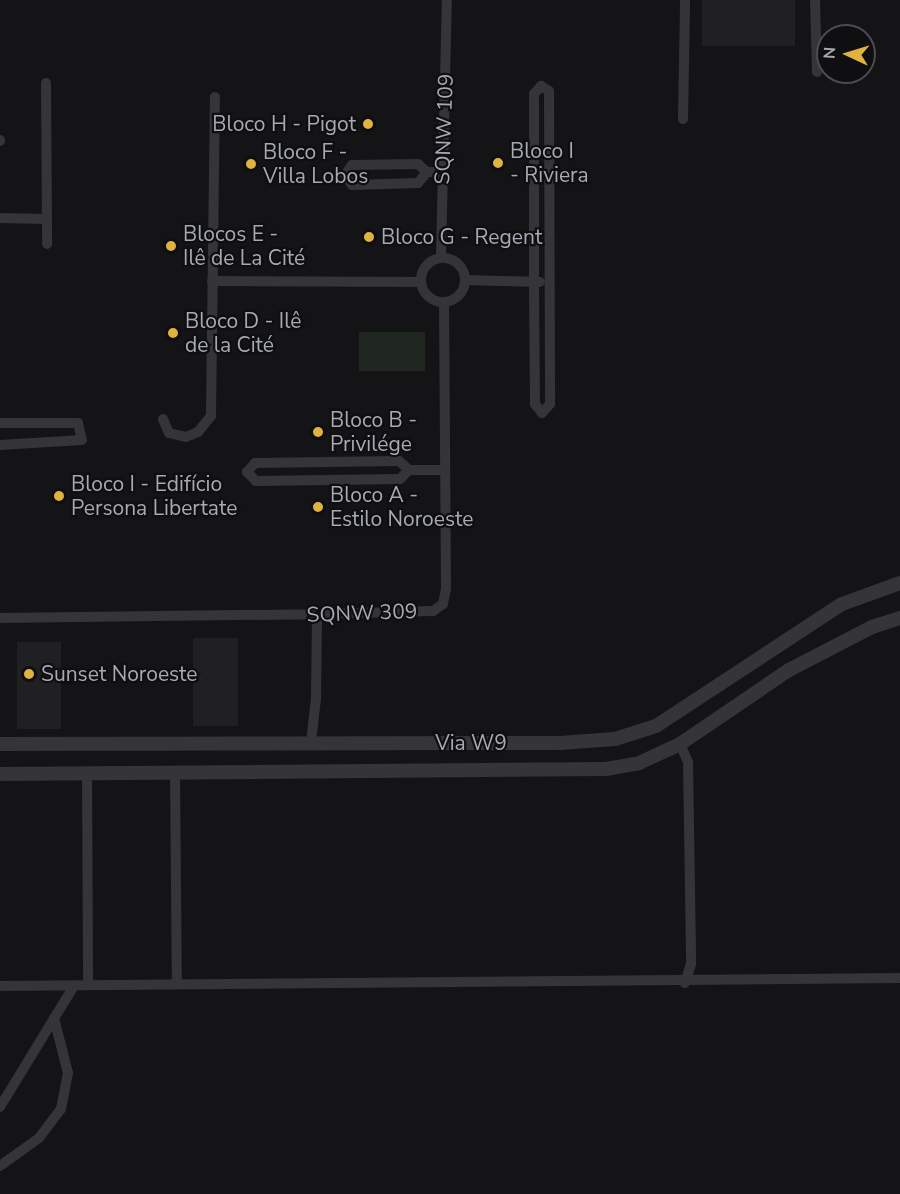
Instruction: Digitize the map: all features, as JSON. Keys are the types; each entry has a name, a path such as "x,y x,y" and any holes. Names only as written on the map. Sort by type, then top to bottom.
{"street":[{"name":"SQNW 109","path":"441,257 447,0"},
{"path":"684,119 685,0"},
{"path":"815,0 816,36"},
{"path":"46,83 47,244"},
{"path":"541,86 549,91 549,282 550,404 542,413 535,404 534,282 534,94 541,86"},
{"path":"163,419 169,433 186,437 198,432 211,417 215,97"},
{"path":"428,172 418,183 352,185 345,175 352,165 418,164 428,172 442,172"},
{"path":"0,218 46,219"},
{"path":"441,257 459,264 465,280 460,294 444,303 428,297 420,282 428,262 441,257"},
{"path":"465,280 549,282"},
{"path":"212,281 420,282"},
{"name":"SQNW 309","path":"0,618 121,619 433,611 443,604 446,588 444,303"},
{"path":"0,423 78,423 82,440 0,445"},
{"path":"409,470 400,479 256,481 247,472 255,463 286,462 399,461 409,470 445,470"},
{"name":"Via W9","path":"0,744 560,743 615,739 656,726 842,604 900,583"},
{"path":"315,769 311,742 316,699 317,614"},
{"name":"Via W9","path":"0,774 315,769 606,769 639,763 680,744 789,670 872,627 900,618"},
{"path":"680,744 688,774 691,964 685,983"},
{"path":"175,771 177,983"},
{"path":"87,772 88,985"},
{"path":"0,986 177,983 685,983 900,978"},
{"path":"0,1107 74,986"},
{"path":"0,1166 39,1138 61,1109 68,1073 54,1018"}],"shaded area":[{"path":"702,0 795,0 795,46 702,46"},
{"path":"359,332 425,332 425,371 359,371"},
{"path":"193,638 238,638 238,726 193,726"},
{"name":"Sunset Noroeste","path":"17,642 61,642 61,729 17,729"}],"place":[{"name":"Bloco H - Pigot","path":"368,124"},
{"name":"Bloco I - Riviera","path":"498,163"},
{"name":"Bloco F - Villa Lobos","path":"251,164"},
{"name":"Bloco G - Regent","path":"369,237"},
{"name":"Blocos E - Ilê de La Cité","path":"171,246"},
{"name":"Bloco D - Ilê de la Cité","path":"173,333"},
{"name":"Bloco B - Privilége","path":"318,432"},
{"name":"Bloco I - Edifício Persona Libertate","path":"59,496"},
{"name":"Bloco A - Estilo Noroeste","path":"318,507"},
{"name":"Sunset Noroeste","path":"29,674"}]}
